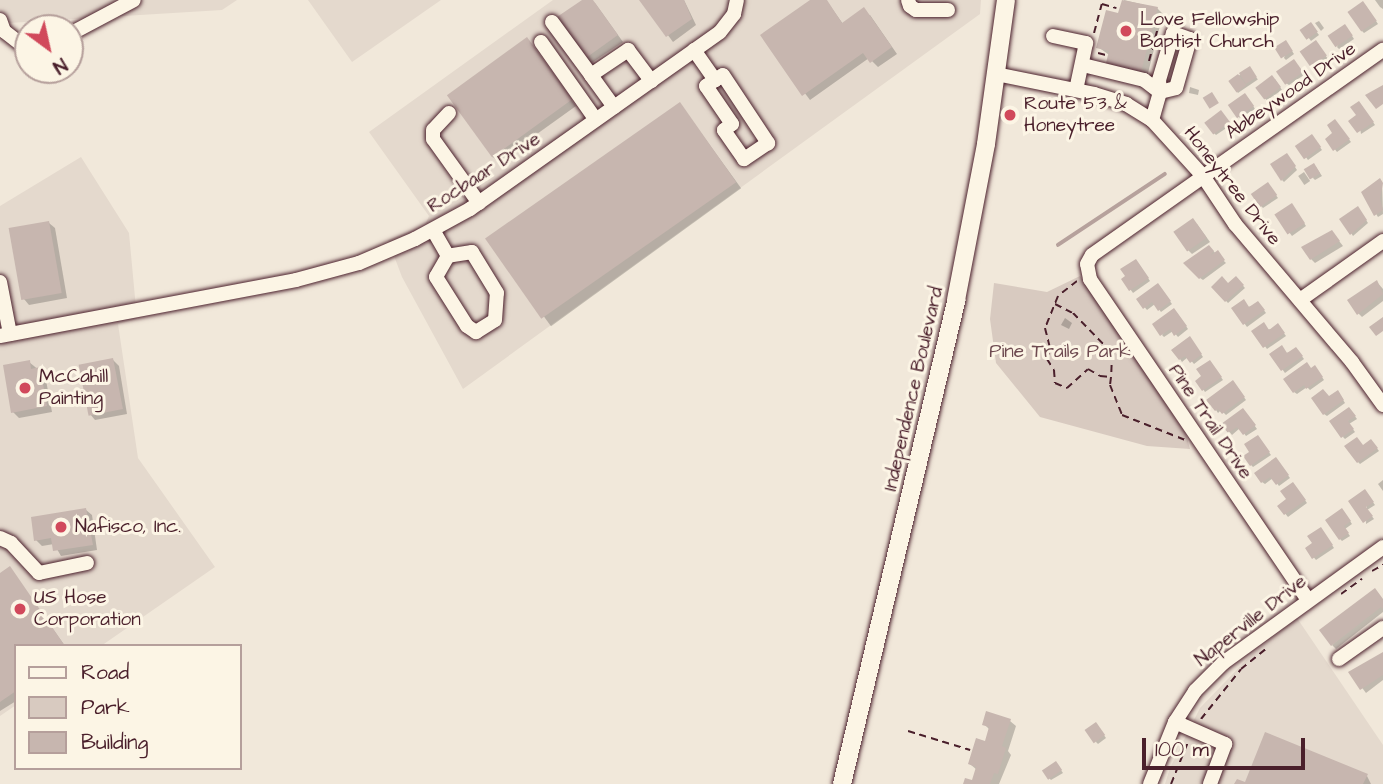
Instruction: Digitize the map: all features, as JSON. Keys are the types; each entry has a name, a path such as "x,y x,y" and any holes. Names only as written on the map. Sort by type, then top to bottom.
{"main road":[{"name":"Independence Boulevard","path":"842,784 956,300 996,74 1006,0"}],"street":[{"path":"84,27 134,0"},
{"name":"Rocbaar Drive","path":"5,335 296,279 359,263 433,230 479,203 720,32 734,14 737,0"},
{"path":"908,0 910,6 916,10 948,10"},
{"path":"0,20 4,31 14,39"},
{"path":"552,22 614,107"},
{"path":"1053,36 1086,43 1076,90"},
{"path":"541,42 596,120"},
{"path":"591,75 628,50 651,81"},
{"path":"694,50 715,80"},
{"name":"Abbeywood Drive","path":"1087,264 1092,255 1383,50"},
{"path":"1083,65 1143,80 1160,92 1152,120"},
{"name":"Honeytree Drive","path":"996,74 1076,90 1126,104 1152,120 1203,176 1235,224 1352,362 1383,405"},
{"path":"723,75 768,143 744,159 724,130 732,124 706,86 715,80 723,75"},
{"path":"449,113 433,130 433,138 479,203"},
{"path":"433,230 448,256"},
{"path":"1300,300 1383,242"},
{"path":"472,252 497,293 498,311 495,320 476,332 467,326 436,277 448,256 472,252"},
{"name":"Pine Trail Drive","path":"1087,264 1090,279 1308,600"},
{"path":"0,282 5,335"},
{"path":"0,538 11,543 38,573 87,564"},
{"name":"Naperville Drive","path":"1150,784 1175,722 1195,691 1223,663 1383,547"},
{"path":"1339,659 1383,628"},
{"path":"1175,722 1225,744 1210,784"}],"path":[{"path":"1093,39 1102,4 1116,8"},
{"path":"1149,61 1159,24"},
{"path":"1091,33 1092,26 1096,27"},
{"path":"1090,51 1106,55"},
{"path":"1081,279 1067,288 1054,304 1045,328 1050,348 1047,359 1054,370 1055,383 1067,388 1088,369 1100,376 1111,377"},
{"path":"1054,304 1073,313 1112,353 1114,361 1110,385 1122,415 1189,442"},
{"path":"1332,599 1383,565"},
{"path":"1171,784 1195,730 1209,707 1241,669 1269,646"},
{"path":"908,731 970,750"}],"shaded area":[{"path":"0,0 237,0 222,10 84,18 84,14 14,14 14,23 9,23 0,11"},
{"path":"308,0 441,0 352,62"},
{"path":"553,0 981,0 980,14 463,389 402,277 388,240 425,225 429,216 369,132"},
{"path":"81,157 129,233 137,319 118,324 138,458 215,567 104,644 14,644 14,706 0,716 0,206"},
{"path":"1297,618 1383,745 1383,784 1165,784 1170,768 1200,708 1251,655"}],"green space":[{"name":"Pine Trails Park","path":"1080,276 1186,434 1190,449 1147,446 1040,417 996,363 990,319 994,283 1047,292"}],"building":[{"path":"582,0 593,0 618,35 583,60 554,19"},
{"path":"639,0 684,0 692,19 666,37"},
{"path":"810,0 827,0 842,23 864,7 892,47 870,63 863,53 802,96 760,35"},
{"name":"Love Fellowship Baptist Church","path":"1122,0 1158,7 1140,76 1105,67 1109,51 1096,48 1106,10 1118,13"},
{"path":"1363,1 1377,21 1361,32 1347,12"},
{"path":"1311,22 1318,32 1306,40 1300,30"},
{"path":"1345,24 1353,36 1335,47 1328,36"},
{"path":"527,37 572,99 492,157 447,95"},
{"path":"1286,40 1293,51 1281,58 1274,47"},
{"path":"1316,40 1327,56 1311,67 1300,51"},
{"path":"1294,59 1303,72 1285,85 1276,72"},
{"path":"1250,66 1257,77 1246,84 1239,73"},
{"path":"1238,74 1246,85 1237,92 1228,81"},
{"path":"1272,75 1281,87 1264,100 1255,88"},
{"path":"1383,85 1383,104 1376,109 1365,95"},
{"path":"1212,92 1219,103 1210,109 1203,98"},
{"path":"1245,93 1254,106 1237,118 1228,105"},
{"path":"1359,101 1374,122 1357,133 1348,121 1356,115 1350,107"},
{"path":"680,102 736,182 541,319 485,239"},
{"path":"1221,110 1230,122 1213,135 1204,123"},
{"path":"1335,119 1350,139 1333,151 1325,139 1332,133 1327,125"},
{"path":"1312,134 1321,147 1304,159 1295,146"},
{"path":"1287,153 1296,166 1281,181 1270,164"},
{"path":"1314,163 1320,173 1310,179 1304,169"},
{"path":"1380,178 1383,183 1380,199 1383,210 1374,216 1361,192"},
{"path":"1268,182 1277,195 1260,207 1251,194"},
{"path":"1292,203 1305,223 1287,235 1274,214"},
{"path":"1358,206 1367,220 1350,235 1339,219"},
{"path":"1193,218 1207,238 1187,251 1173,232"},
{"path":"49,221 62,293 21,300 9,228"},
{"path":"1332,230 1340,241 1310,260 1301,247"},
{"path":"1209,245 1214,251 1210,256 1218,250 1225,260 1199,279 1183,263"},
{"path":"1136,259 1149,278 1129,291 1121,279 1125,276 1120,269"},
{"path":"1222,276 1228,283 1236,276 1244,285 1225,302 1211,287"},
{"path":"1377,280 1383,294 1357,315 1347,300"},
{"path":"1158,283 1171,301 1158,311 1152,302 1143,309 1136,299"},
{"path":"1244,299 1249,307 1258,301 1265,310 1243,325 1231,308"},
{"path":"1174,308 1187,326 1174,336 1170,329 1160,336 1152,324"},
{"path":"1383,317 1383,331 1376,336 1369,327"},
{"path":"1264,322 1269,330 1278,323 1285,333 1263,348 1251,331"},
{"path":"1190,336 1202,354 1190,363 1185,356 1179,360 1171,350"},
{"path":"1282,345 1287,353 1296,347 1303,356 1281,371 1269,354"},
{"path":"113,358 123,409 89,416 79,365"},
{"name":"McCahill Painting","path":"30,360 31,369 40,367 47,406 11,413 3,365"},
{"path":"1210,360 1222,377 1202,391 1195,381 1201,376 1196,369"},
{"path":"1307,362 1311,368 1315,365 1323,377 1306,389 1304,385 1293,393 1283,379"},
{"path":"1233,380 1245,397 1222,414 1218,409 1215,411 1206,400"},
{"path":"1323,389 1329,396 1338,390 1344,400 1323,415 1311,398"},
{"path":"1349,407 1356,416 1348,421 1354,429 1341,438 1329,421"},
{"path":"1243,408 1256,425 1243,435 1237,427 1228,433 1221,424"},
{"path":"1258,435 1270,452 1250,466 1243,456 1249,452 1244,444"},
{"path":"1357,437 1363,445 1371,439 1378,448 1357,463 1344,446"},
{"path":"1276,457 1289,475 1276,485 1270,477 1261,483 1254,473"},
{"path":"1293,482 1306,500 1284,515 1277,506 1286,499 1280,491"},
{"path":"1365,489 1374,502 1366,507 1373,516 1363,523 1348,501"},
{"name":"Nafisco, Inc.","path":"86,508 93,545 53,551 51,538 34,541 31,517"},
{"path":"1342,508 1351,521 1344,526 1349,533 1339,540 1325,520"},
{"path":"1321,527 1333,545 1312,559 1305,548 1312,543 1307,536"},
{"name":"US Hose Corporation","path":"10,566 64,644 14,644 14,692 0,702 0,573"},
{"path":"1375,588 1383,599 1383,609 1381,607 1331,646 1319,630"},
{"path":"1383,652 1383,675 1360,690 1348,672"},
{"path":"986,711 1011,719 1002,746 1006,748 998,774 994,773 990,784 963,784 965,778 972,780 976,767 968,764 976,738 985,741 989,727 982,725"},
{"path":"1096,722 1105,735 1094,743 1085,730"},
{"path":"1265,732 1368,774 1363,784 1234,784 1237,779 1245,782"},
{"path":"1056,761 1062,770 1048,780 1042,771"}],"waterway":[{"path":"1058,245 1165,174"}],"place":[{"name":"Love Fellowship Baptist Church","path":"1126,31"},
{"name":"Route 53 & Honeytree","path":"1010,115"},
{"name":"McCahill Painting","path":"25,388"},
{"name":"Nafisco, Inc.","path":"61,527"},
{"name":"US Hose Corporation","path":"20,609"}]}
